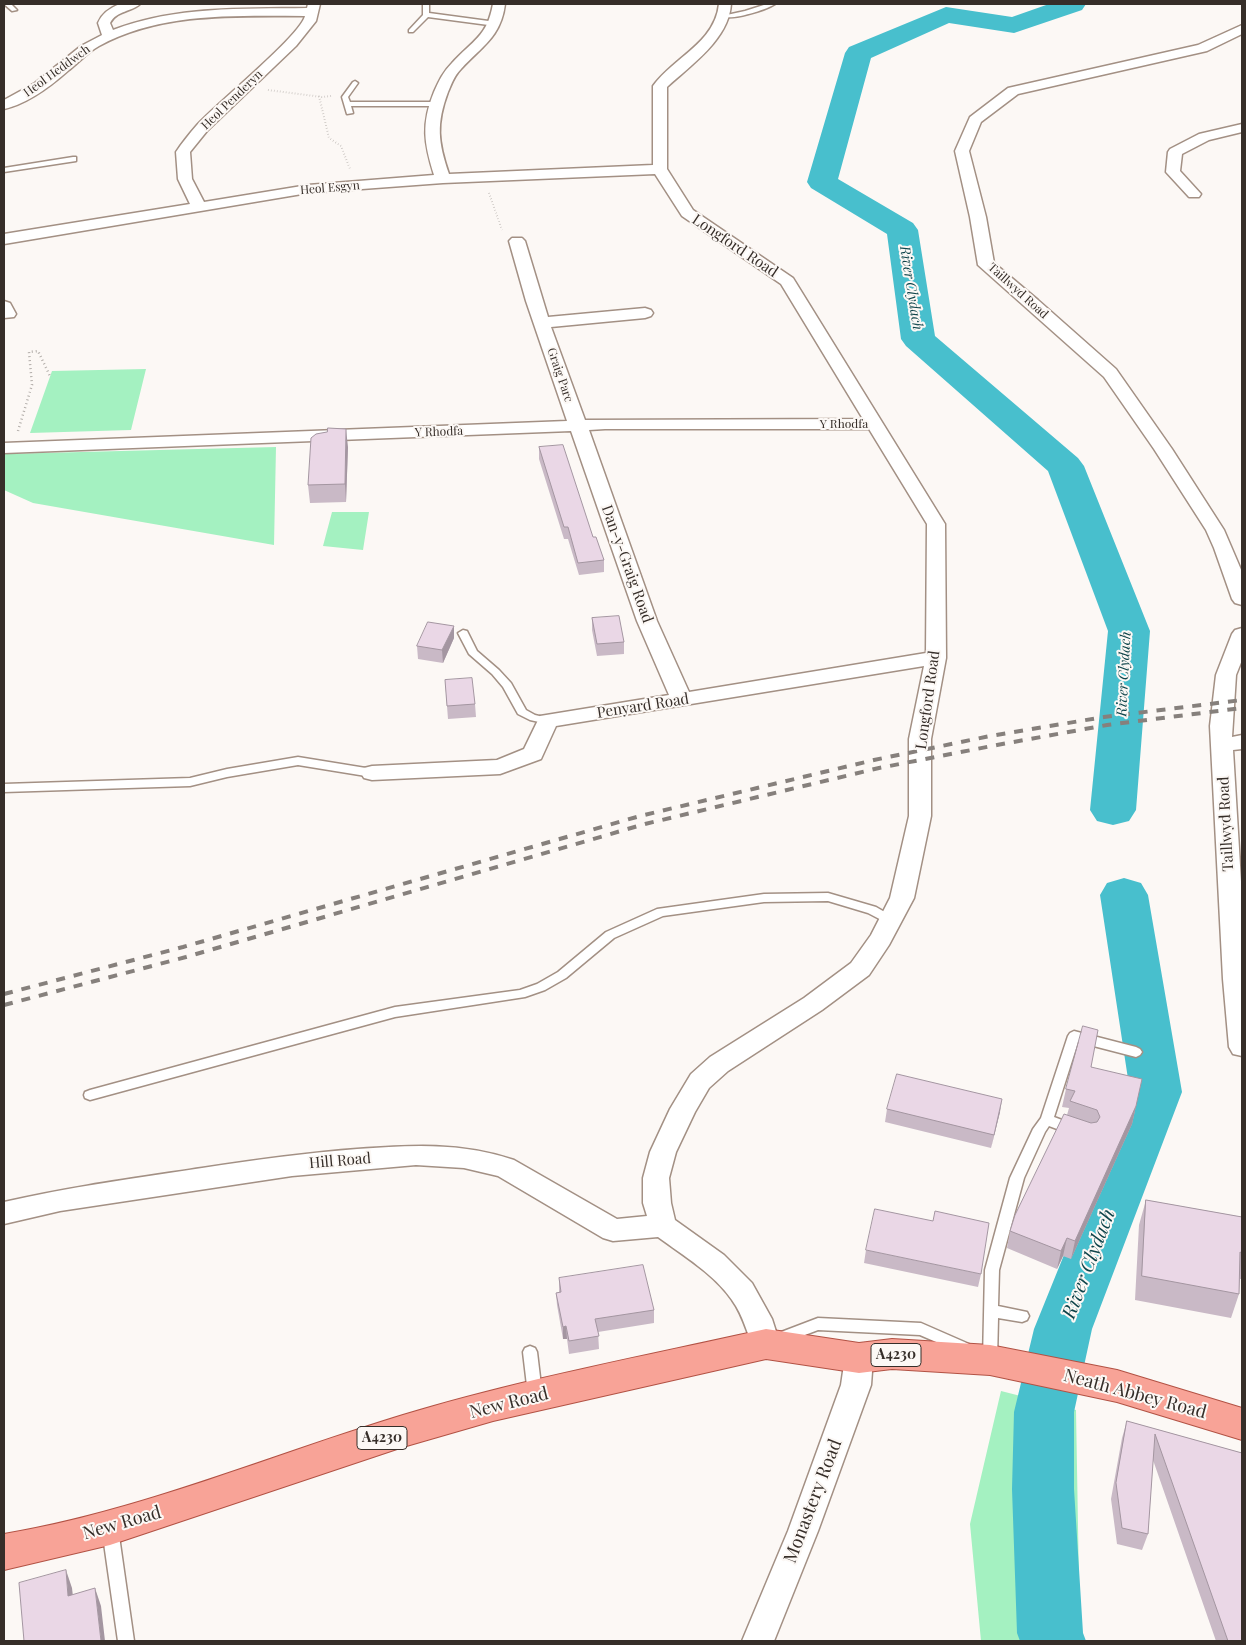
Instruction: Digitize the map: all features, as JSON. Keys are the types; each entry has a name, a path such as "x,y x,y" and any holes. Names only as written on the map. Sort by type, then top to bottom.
{"main road":[{"name":"New Road","path":"4,1552 110,1528 403,1431 493,1405 766,1344 859,1358 892,1354 990,1360 1027,1367"},
{"name":"Neath Abbey Road","path":"1027,1367 1118,1386 1242,1424"}],"street":[{"path":"110,37 104,23 106,17 119,8 134,4"},
{"path":"443,179 435,155 430,128 435,104 450,74 475,50 496,24 499,4"},
{"path":"171,5 179,7 182,17"},
{"name":"Heol Heddwch","path":"4,105 26,95 57,74 94,44 132,27 182,17 313,8"},
{"name":"Heol Penderyn","path":"199,207 185,179 183,152 202,128 291,43 310,21 313,8"},
{"path":"660,169 660,86 710,38 725,10"},
{"name":"Taillwyd Road","path":"1242,29 1202,48 1013,90 975,120 962,151 978,217 986,265 1032,303 1110,373 1233,548 1242,599"},
{"path":"1194,194 1173,172 1175,152 1204,137 1242,128"},
{"name":"Heol Esgyn","path":"4,239 308,189 443,179 660,169"},
{"name":"Longford Road","path":"660,169 687,213 787,281 936,524 936,658 920,739 920,816 902,898 860,969 813,1004 719,1064 700,1081 683,1109 663,1152 656,1178 657,1203 663,1226"},
{"name":"Graig Parc","path":"517,241 542,323 578,426"},
{"path":"542,323 645,313"},
{"name":"Y Rhodfa","path":"8,448 388,439 605,424 875,424"},
{"name":"Dan-y-Graig Road","path":"578,426 647,621 682,700"},
{"name":"Taillwyd Road","path":"1242,634 1226,675 1221,726 1232,743 1235,980 1242,1047"},
{"name":"Penyard Road","path":"548,721 936,658"},
{"path":"372,773 500,767 533,754 548,721"},
{"name":"Hill Road","path":"4,1213 60,1200 292,1165 416,1155 464,1158 505,1167 613,1230 663,1226"},
{"path":"663,1226 714,1263 742,1291 758,1319 766,1344"},
{"name":"Monastery Road","path":"758,1641 803,1531 856,1385 859,1358"}],"lane":[{"path":"7,4 14,10"},
{"path":"411,30 426,15 426,4"},
{"path":"725,10 746,13 772,4"},
{"path":"426,15 496,24"},
{"path":"349,113 345,95 355,83"},
{"path":"346,104 435,104"},
{"path":"4,170 73,159"},
{"path":"463,634 467,646 474,657 506,683 521,712 531,717 548,721"},
{"path":"4,788 190,782 227,773 298,761 372,773"},
{"path":"90,1095 395,1012 521,994 541,987 562,975 610,935 661,912 764,898 828,897 872,910 890,921"},
{"path":"766,1344 818,1324 921,1329 990,1360 992,1270 1014,1186 1040,1129 1047,1120 1074,1036 1136,1052"},
{"path":"1047,1120 1087,1134"},
{"path":"991,1311 1022,1316"},
{"path":"530,1352 535,1396"},
{"path":"110,1528 126,1641"}],"path":[{"path":"245,88 319,96 345,95"},
{"path":"319,96 329,138 341,146 356,186"},
{"path":"483,177 507,242 517,241"},
{"path":"8,448 31,394 29,352 38,351 50,376"}],"green space":[{"path":"146,369 131,430 30,433 52,371"},
{"path":"276,447 274,545 33,503 4,490 4,454"},
{"path":"332,512 369,512 363,550 323,546"},
{"path":"1001,1391 1076,1410 1080,1641 981,1641 970,1524"}],"building":[{"path":"328,428 346,429 345,484 308,485 311,438 316,434 327,432"},
{"path":"563,445 593,537 596,537 604,560 578,563 568,527 564,527 539,447"},
{"path":"619,616 624,642 597,644 592,618"},
{"path":"428,622 454,626 442,650 417,646"},
{"path":"472,678 475,704 447,706 445,680"},
{"path":"1083,1026 1098,1030 1091,1067 1142,1079 1136,1106 1075,1241 1067,1238 1061,1251 1010,1231 1015,1215 1064,1114 1091,1123 1097,1122 1100,1117 1097,1110 1070,1101 1075,1091 1066,1089"},
{"path":"897,1074 1002,1099 994,1135 887,1109"},
{"path":"1146,1200 1242,1217 1239,1294 1142,1276"},
{"path":"875,1209 933,1221 935,1211 989,1223 981,1274 866,1250"},
{"path":"643,1265 654,1310 595,1319 599,1336 569,1341 566,1326 563,1327 556,1293 561,1292 559,1278"},
{"path":"1127,1421 1242,1453 1242,1641 1228,1641 1155,1434 1148,1534 1122,1528 1116,1483"},
{"path":"66,1570 68,1596 95,1588 101,1641 24,1641 19,1583"}],"waterway":[{"name":"River Clydach","path":"1073,4 1014,25 946,15 859,53 822,182 902,230 918,339 1065,466 1129,631 1113,810"},
{"name":"River Clydach","path":"1053,1641 1050,1633 1043,1489 1044,1412 1063,1329 1156,1092 1124,895"}],"railway":[{"path":"4,994 183,947 640,816 874,760 990,736 1104,717 1242,700"},
{"path":"4,1005 186,957 645,824 879,768 997,745 1107,725 1242,708"}]}
